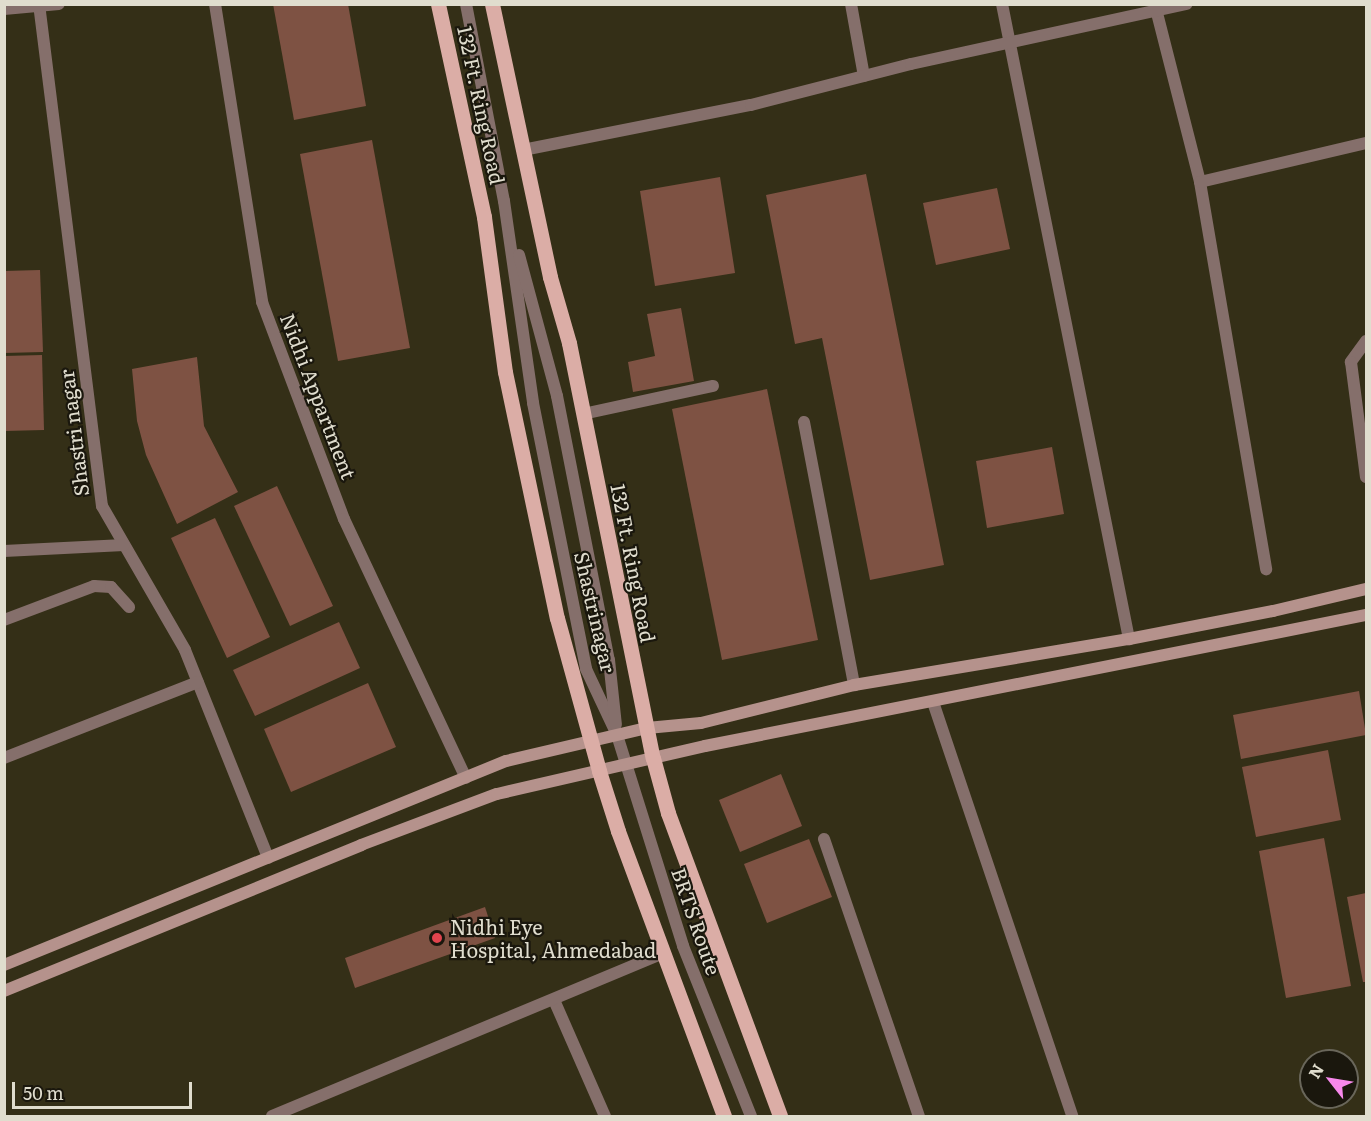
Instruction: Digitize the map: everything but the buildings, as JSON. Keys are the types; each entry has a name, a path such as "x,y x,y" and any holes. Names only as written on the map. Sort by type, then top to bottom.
{"main road":[{"name":"132 Ft. Ring Road","path":"438,4 484,217 505,372 557,618 599,771 662,954 724,1116"},
{"name":"132 Ft. Ring Road","path":"492,4 550,277 569,343 646,728 679,844 780,1116"},
{"path":"4,965 506,761 646,728 701,723 854,685 1129,639 1273,611 1366,589"},
{"path":"4,991 382,837 497,794 654,758 1366,615"}],"street":[{"path":"4,9 59,4"},
{"name":"Nidhi Appartment","path":"215,4 262,302 344,519 466,778"},
{"path":"466,4 504,201"},
{"path":"851,4 864,76"},
{"path":"1002,4 1129,639"},
{"path":"523,150 751,105 864,76 1156,13 1187,4"},
{"name":"Shastri nagar","path":"40,5 102,506 185,650 268,858"},
{"path":"1156,13 1200,182 1266,569"},
{"path":"1200,182 1366,143"},
{"name":"Shastrinagar","path":"504,201 533,403 586,669 617,735"},
{"name":"Shastrinagar","path":"504,201 557,396 609,660 617,735"},
{"path":"1366,341 1351,362 1366,477"},
{"path":"583,414 713,386"},
{"path":"804,422 854,685"},
{"path":"4,551 124,545"},
{"path":"4,620 94,586 111,587 129,607"},
{"path":"4,758 198,682"},
{"path":"933,702 1072,1116"},
{"name":"BRTS Route","path":"617,735 683,946 750,1116"},
{"path":"824,839 919,1116"},
{"path":"272,1116 286,1114 662,954"},
{"path":"554,1000 604,1116"}],"place":[{"name":"Nidhi Eye Hospital, Ahmedabad","path":"437,938"}]}
